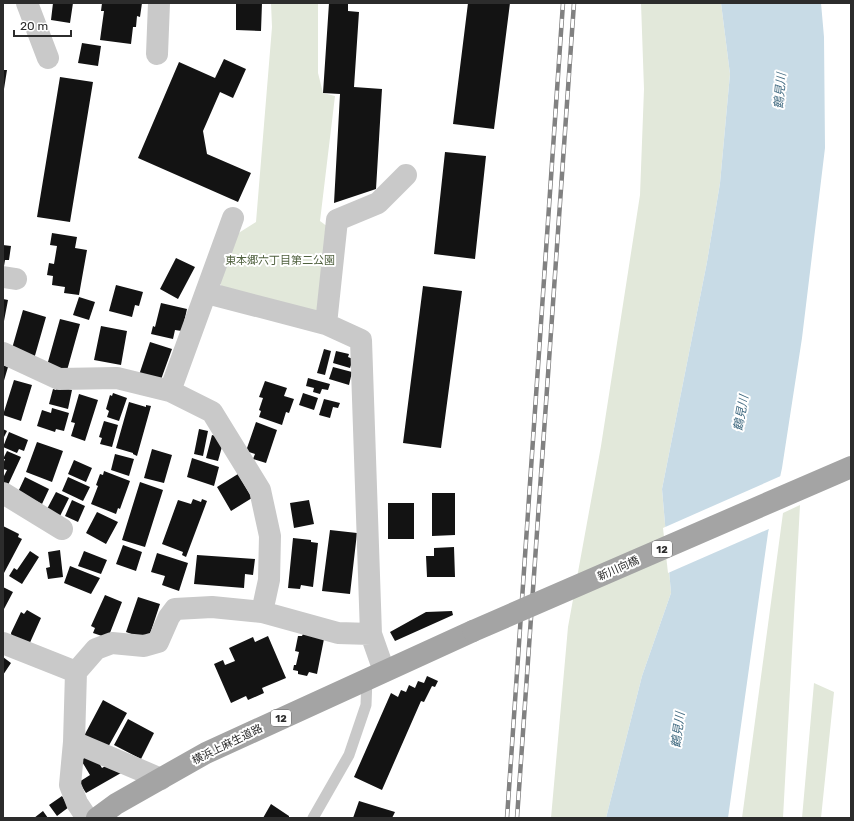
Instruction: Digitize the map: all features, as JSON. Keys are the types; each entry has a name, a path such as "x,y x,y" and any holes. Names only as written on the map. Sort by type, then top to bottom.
{"main road":[{"name":"新川向橋","path":"473,631 851,467"},
{"name":"横浜上麻生道路","path":"97,818 116,804 206,753 473,631"}],"street":[{"path":"27,3 48,58"},
{"path":"157,54 158,3"},
{"path":"326,324 337,220 378,203 406,175"},
{"path":"170,390 207,293 233,218"},
{"path":"207,293 326,324 362,340 371,634 376,675"},
{"path":"3,353 59,379 117,378 170,390 212,412 260,490 270,536 269,580 262,612"},
{"path":"3,493 62,529"},
{"path":"87,818 77,803 70,785 74,742 76,672 96,648 112,643 144,646 158,642 169,617 175,609 212,607 262,612 338,633 371,634"},
{"path":"3,644 76,672"},
{"path":"74,742 161,778"}],"lane":[{"path":"313,818 348,755 376,675"}],"green space":[{"name":"東本郷六丁目第二公園","path":"271,3 318,3 318,73 323,93 335,96 320,221 328,227 317,315 223,289 220,283 229,239 256,222 272,27"},
{"path":"641,3 721,3 730,74 720,183 707,262 662,489 671,593 642,676 606,818 551,818 568,627 601,446 640,195 644,89"},
{"path":"800,505 783,818 742,818 783,513"},
{"path":"814,683 834,692 821,818 802,818"}],"water":[{"name":"鶴見川","path":"721,3 821,3 824,37 825,148 802,338 782,468 768,533 728,818 606,818 642,676 671,593 662,489 707,262 720,183 730,74"}],"pier":[{"path":"783,475 771,528 668,573 663,528"}],"building":[{"path":"53,3 73,3 70,23 51,20"},
{"path":"102,3 142,3 140,17 137,16 136,27 133,27 131,44 100,40 104,11 101,11"},
{"path":"236,3 262,3 261,31 236,30"},
{"path":"329,3 348,3 348,11 359,12 354,87 382,89 376,189 334,203 340,94 323,93"},
{"path":"468,3 510,3 494,129 453,124"},
{"path":"82,43 101,46 98,66 78,63"},
{"path":"224,59 246,69 233,98 220,92 203,131 207,154 251,173 238,202 138,158 179,62 215,78"},
{"path":"3,70 7,70 4,89 3,89"},
{"path":"60,77 93,82 70,222 37,217"},
{"path":"445,152 486,156 475,259 434,254"},
{"path":"52,233 77,237 75,248 87,250 79,295 64,293 65,287 52,285 53,276 47,275 49,263 54,264 57,246 50,245"},
{"path":"3,245 11,246 9,260 5,260 4,266"},
{"path":"176,258 195,267 178,299 160,289"},
{"path":"116,285 143,292 139,306 135,305 132,317 109,311"},
{"path":"423,286 462,291 441,448 403,443"},
{"path":"79,297 95,302 89,320 73,315"},
{"path":"3,299 8,300 4,321 3,321"},
{"path":"161,303 187,309 182,331 175,330 173,339 151,334 153,326 155,327"},
{"path":"23,310 46,317 34,359 11,352"},
{"path":"60,319 80,324 66,374 46,369"},
{"path":"101,326 127,331 121,365 94,360"},
{"path":"150,342 172,349 159,385 138,378"},
{"path":"324,349 331,351 325,375 317,373"},
{"path":"336,351 349,354 348,357 353,359 350,368 333,363"},
{"path":"3,365 8,367 3,384"},
{"path":"333,367 352,372 349,385 329,379"},
{"path":"308,378 330,384 328,390 322,389 320,394 313,392 314,388 306,386"},
{"path":"14,380 32,385 21,421 3,415"},
{"path":"265,381 287,388 284,396 294,399 289,413 286,412 282,425 259,417 261,411 259,410 263,398 259,397"},
{"path":"57,386 72,390 68,409 49,404 53,389 56,390"},
{"path":"113,393 127,398 119,421 107,417 109,411 106,409 110,395 112,396"},
{"path":"303,393 318,398 314,410 299,405"},
{"path":"79,394 98,400 85,441 71,436 75,423 71,422"},
{"path":"324,399 340,403 338,408 333,407 330,418 319,415"},
{"path":"129,402 146,407 146,405 151,406 137,456 133,453 116,448"},
{"path":"52,408 69,413 64,431 56,429 55,432 37,426 42,410 51,413"},
{"path":"104,421 118,425 112,447 100,444 102,438 99,437"},
{"path":"256,422 277,430 266,463 253,459 255,454 246,451"},
{"path":"3,429 7,431 3,439"},
{"path":"199,429 208,431 203,456 194,454"},
{"path":"9,432 28,440 24,451 19,449 17,453 3,447"},
{"path":"212,435 220,437 223,443 218,461 206,458"},
{"path":"37,442 63,451 52,482 26,472"},
{"path":"152,449 172,455 164,483 144,478"},
{"path":"7,451 21,457 8,485 3,483 3,478 7,470 3,469 5,459 3,459"},
{"path":"115,454 134,459 129,476 111,470"},
{"path":"192,458 219,467 214,486 187,477"},
{"path":"74,460 92,468 86,482 68,474"},
{"path":"104,471 130,481 120,509 118,508 116,514 91,504 98,486 96,485 100,474 103,475"},
{"path":"238,474 252,498 231,511 217,487"},
{"path":"25,477 49,489 42,504 18,492"},
{"path":"68,477 90,487 83,501 62,491"},
{"path":"140,482 163,490 145,547 122,540"},
{"path":"56,492 69,498 60,516 47,509"},
{"path":"432,493 455,493 455,535 432,536"},
{"path":"193,499 201,502 202,499 207,501 186,557 182,555 183,552 162,544 178,500 191,504"},
{"path":"72,500 85,506 78,522 65,516"},
{"path":"309,500 314,524 294,528 290,503"},
{"path":"388,503 414,503 414,539 388,539"},
{"path":"97,512 118,522 106,544 86,533"},
{"path":"3,526 19,534 18,537 22,539 4,573 3,572"},
{"path":"330,530 357,533 350,594 322,591"},
{"path":"293,538 311,540 311,542 318,543 313,587 301,585 300,589 288,588"},
{"path":"123,545 142,552 136,571 116,564"},
{"path":"454,547 455,577 427,577 426,556 434,556 434,548"},
{"path":"60,550 63,577 48,579 46,568 50,567 48,552"},
{"path":"30,551 39,557 22,584 9,576 14,568 17,570"},
{"path":"84,551 107,560 101,574 78,566"},
{"path":"157,553 188,563 179,591 162,585 165,576 151,572"},
{"path":"197,555 255,559 253,575 245,574 244,588 194,584"},
{"path":"70,566 100,578 91,594 64,583"},
{"path":"3,587 13,592 4,609 3,608"},
{"path":"105,595 122,602 108,638 93,633 95,628 91,626"},
{"path":"138,597 160,604 148,640 126,632"},
{"path":"27,610 41,618 28,647 12,640 11,633 21,612 24,614"},
{"path":"452,611 453,615 395,641 390,632 426,612"},
{"path":"303,634 324,639 317,674 309,672 307,676 298,674 298,671 293,670 294,665 296,665 299,652 295,651 298,636 302,636"},
{"path":"268,636 286,678 262,688 264,693 248,700 246,696 231,703 214,664 223,660 225,665 235,661 229,648 253,637 255,642"},
{"path":"3,657 11,663 3,675"},
{"path":"427,676 438,681 435,687 432,686 424,702 421,701 382,790 354,777 391,693 398,697 401,690 406,692 409,685 415,688 418,681 424,683"},
{"path":"103,700 127,713 107,749 84,736"},
{"path":"128,719 154,733 141,759 114,745"},
{"path":"93,753 102,768 114,761 121,773 86,793 79,782 90,775 81,760"},
{"path":"62,796 69,807 57,816 49,805"},
{"path":"359,801 395,812 392,818 353,818"},
{"path":"271,804 289,816 289,818 263,818"},
{"path":"43,811 48,818 34,818"}],"railway":[{"path":"507,818 563,3"},
{"path":"517,818 574,3"}]}
